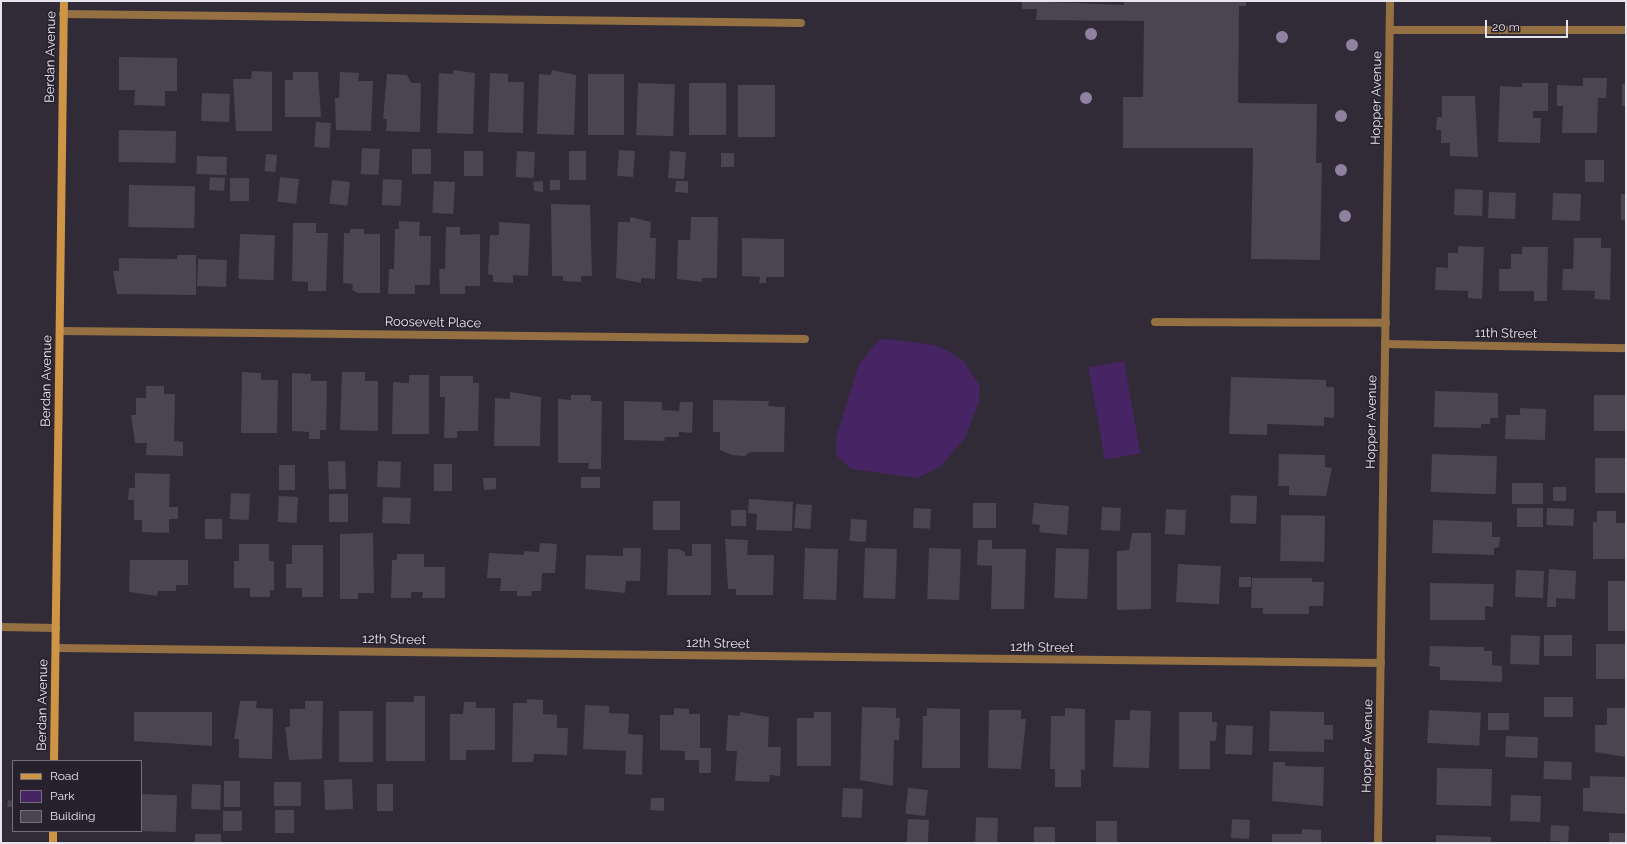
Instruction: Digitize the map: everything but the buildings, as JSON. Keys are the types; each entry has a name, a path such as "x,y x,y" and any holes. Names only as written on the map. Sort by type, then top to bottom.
{"street":[{"name":"Berdan Avenue","path":"54,760 64,1"},
{"name":"Hopper Avenue","path":"1378,843 1390,1"},
{"path":"63,14 800,23"},
{"path":"1390,30 1626,30"},
{"path":"1155,322 1386,323"},
{"name":"Roosevelt Place","path":"60,331 805,339"},
{"name":"11th Street","path":"1385,344 1626,348"},
{"path":"1,628 56,628"},
{"name":"12th Street","path":"56,648 1381,663"},
{"path":"53,832 53,843"}],"green space":[{"path":"887,339 935,345 948,351 964,362 980,386 979,401 965,438 940,467 917,478 851,469 836,455 836,438 859,364 879,340"},
{"path":"1124,361 1140,454 1105,460 1089,367"}]}
